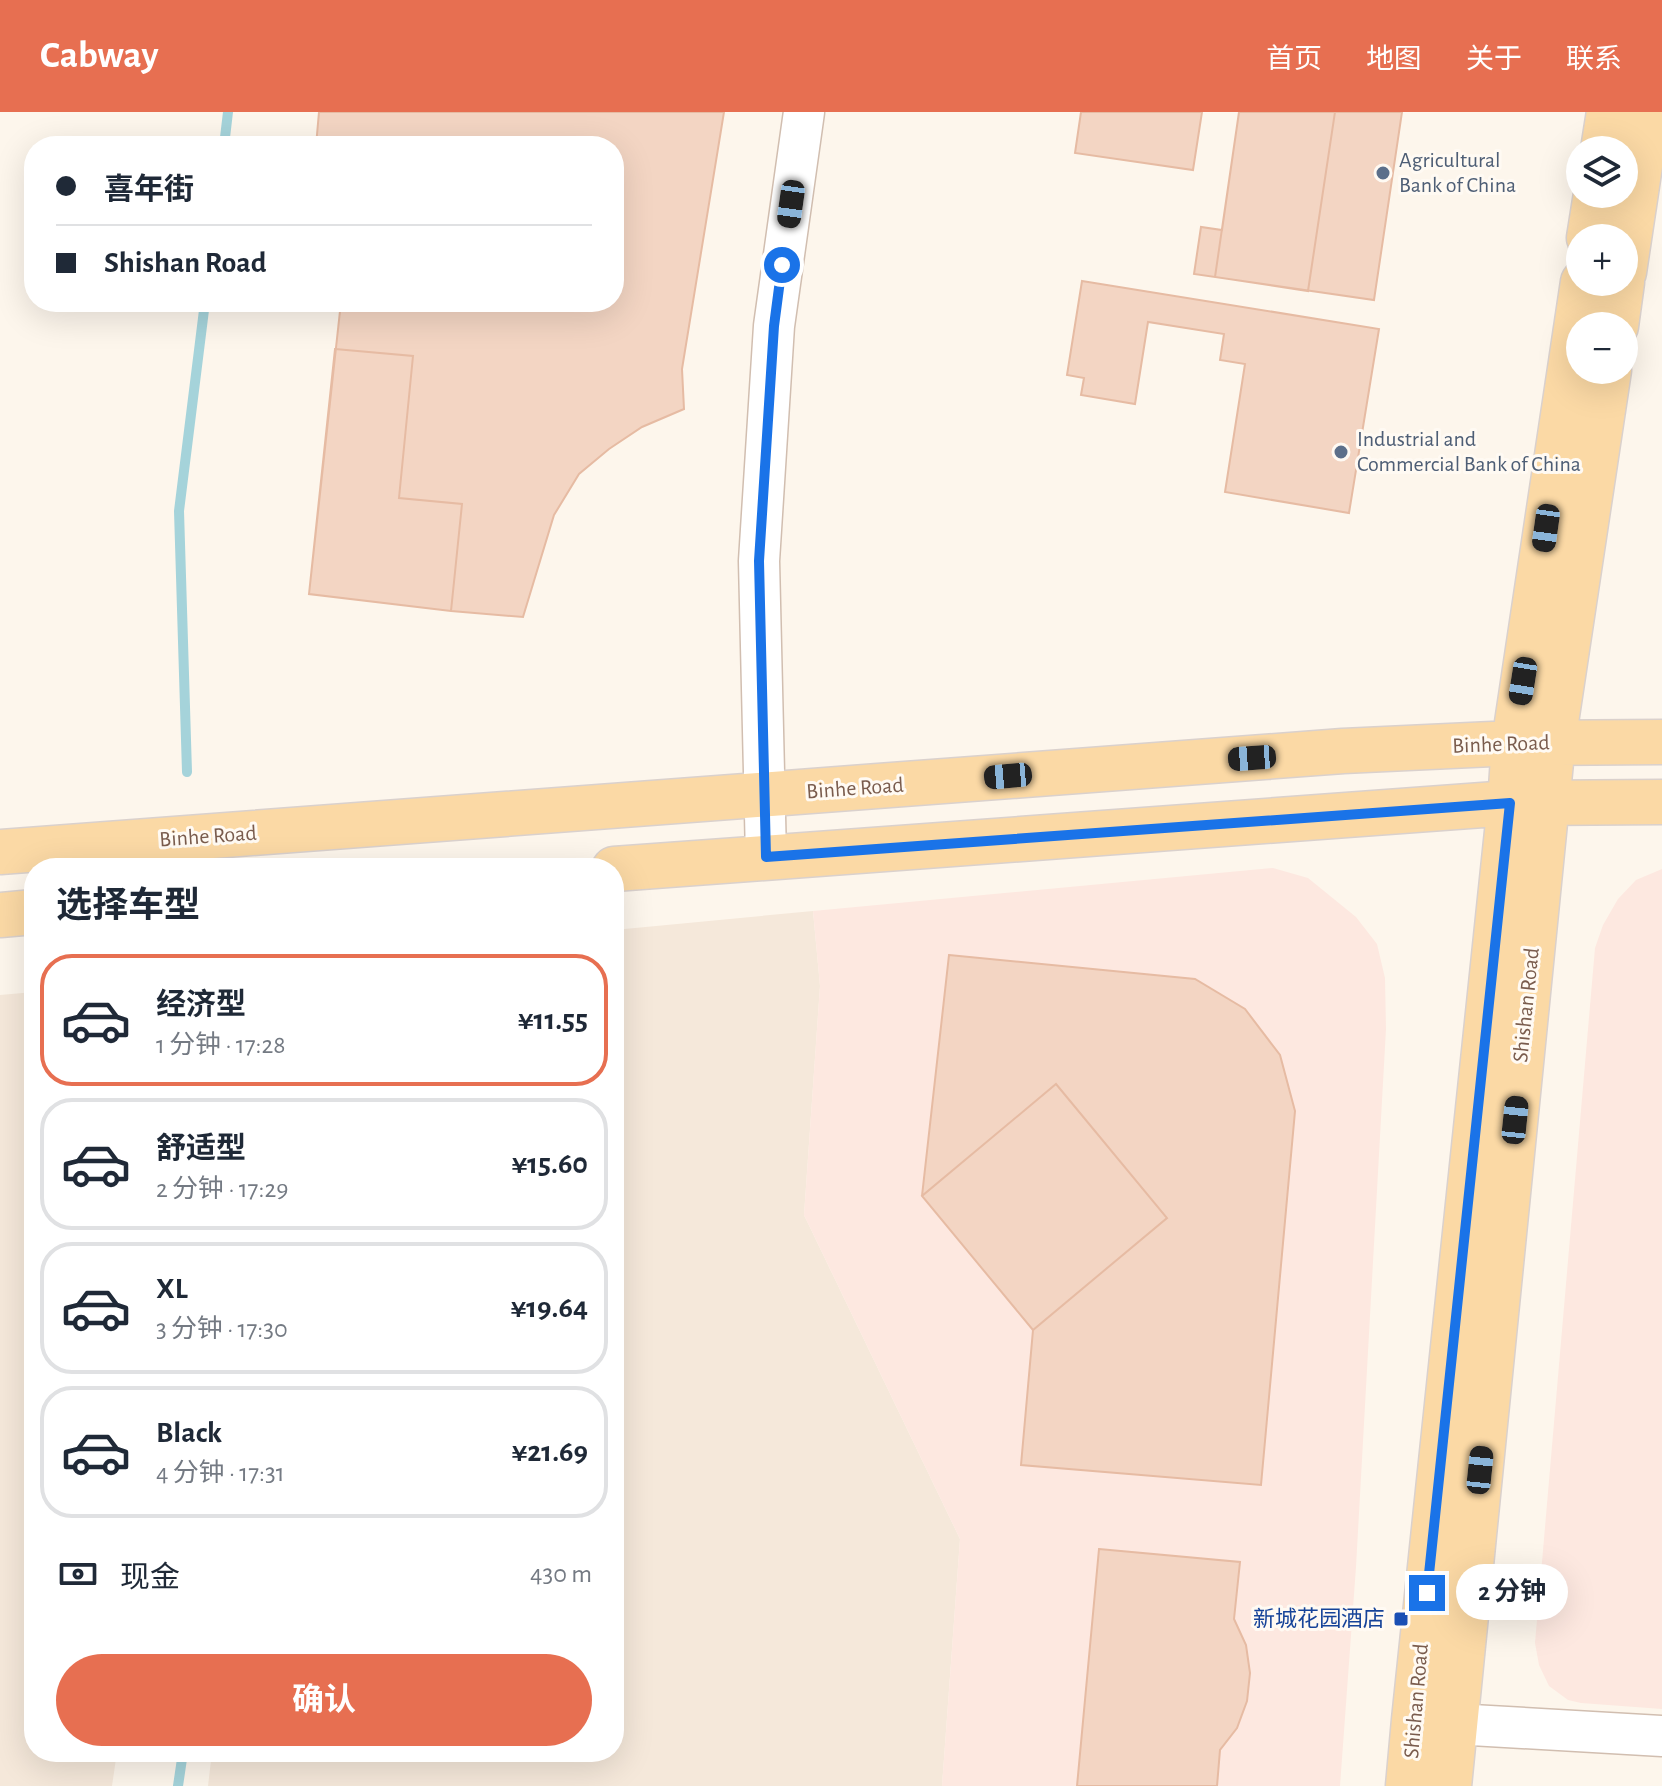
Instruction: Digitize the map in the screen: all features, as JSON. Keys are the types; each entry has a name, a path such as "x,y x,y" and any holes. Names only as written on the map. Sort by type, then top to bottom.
{"main road":[{"path":"1605,136 1609,112"},
{"path":"1631,224 1648,112"},
{"name":"Shishan Road","path":"1449,1786 1528,803 1582,296"},
{"name":"Shishan Road","path":"1534,742 1606,384"},
{"name":"Binhe Road","path":"0,852 1343,751 1534,742 1662,742"},
{"path":"624,868 1528,803 1662,802"},
{"name":"Shishan Road","path":"1408,1786 1415,1704 1528,803"},
{"path":"0,915 24,913"}],"street":[{"path":"766,857 760,545 774,326 804,112"},
{"path":"1454,1724 1662,1736"}],"shaded area":[{"path":"1273,868 1308,878 1356,917 1377,944 1385,978 1386,1029 1356,1567 1340,1786 942,1786 960,1539 804,1215 820,986 813,911"},
{"path":"1662,869 1662,1709 1568,1700 1549,1686 1539,1665 1535,1643 1595,948 1603,925 1618,899 1636,880"},
{"path":"813,911 820,986 804,1215 960,1539 942,1786 208,1786 211,1762 624,1762 624,929"},
{"path":"24,993 24,1762 116,1762 112,1786 0,1786 0,995"}],"building":[{"path":"319,112 724,112 682,369 684,409 642,427 579,474 554,515 523,617 309,594 340,312 624,312 624,136 317,136"},
{"path":"1081,112 1202,112 1193,170 1075,153"},
{"path":"1239,112 1335,112 1308,291 1215,277"},
{"path":"1239,112 1402,112 1374,300 1194,274 1201,227 1222,230"},
{"path":"1082,281 1379,329 1349,513 1225,492 1245,364 1220,360 1224,334 1148,322 1135,404 1081,395 1084,378 1067,375"},
{"path":"335,349 413,356 399,498 462,504 451,611 309,594"},
{"path":"949,955 1195,979 1245,1009 1280,1055 1295,1111 1261,1485 1021,1465 1033,1330 922,1196"},
{"path":"1056,1084 1167,1218 1033,1330 922,1196"},
{"path":"1099,1549 1240,1562 1234,1619 1246,1645 1250,1673 1247,1701 1237,1728 1220,1750 1217,1786 1077,1786"}],"waterway":[{"path":"225,136 228,112"},
{"path":"187,772 179,511 204,312"},
{"path":"178,1786 182,1762"}],"place":[{"name":"Agricultural Bank of China","path":"1383,173"},
{"name":"Industrial and Commercial Bank of China","path":"1341,452"},
{"name":"新城花园酒店","path":"1401,1619"}],"route":[{"path":"782,265 774,326 759,561 766,857 1510,803 1427,1593"}]}
